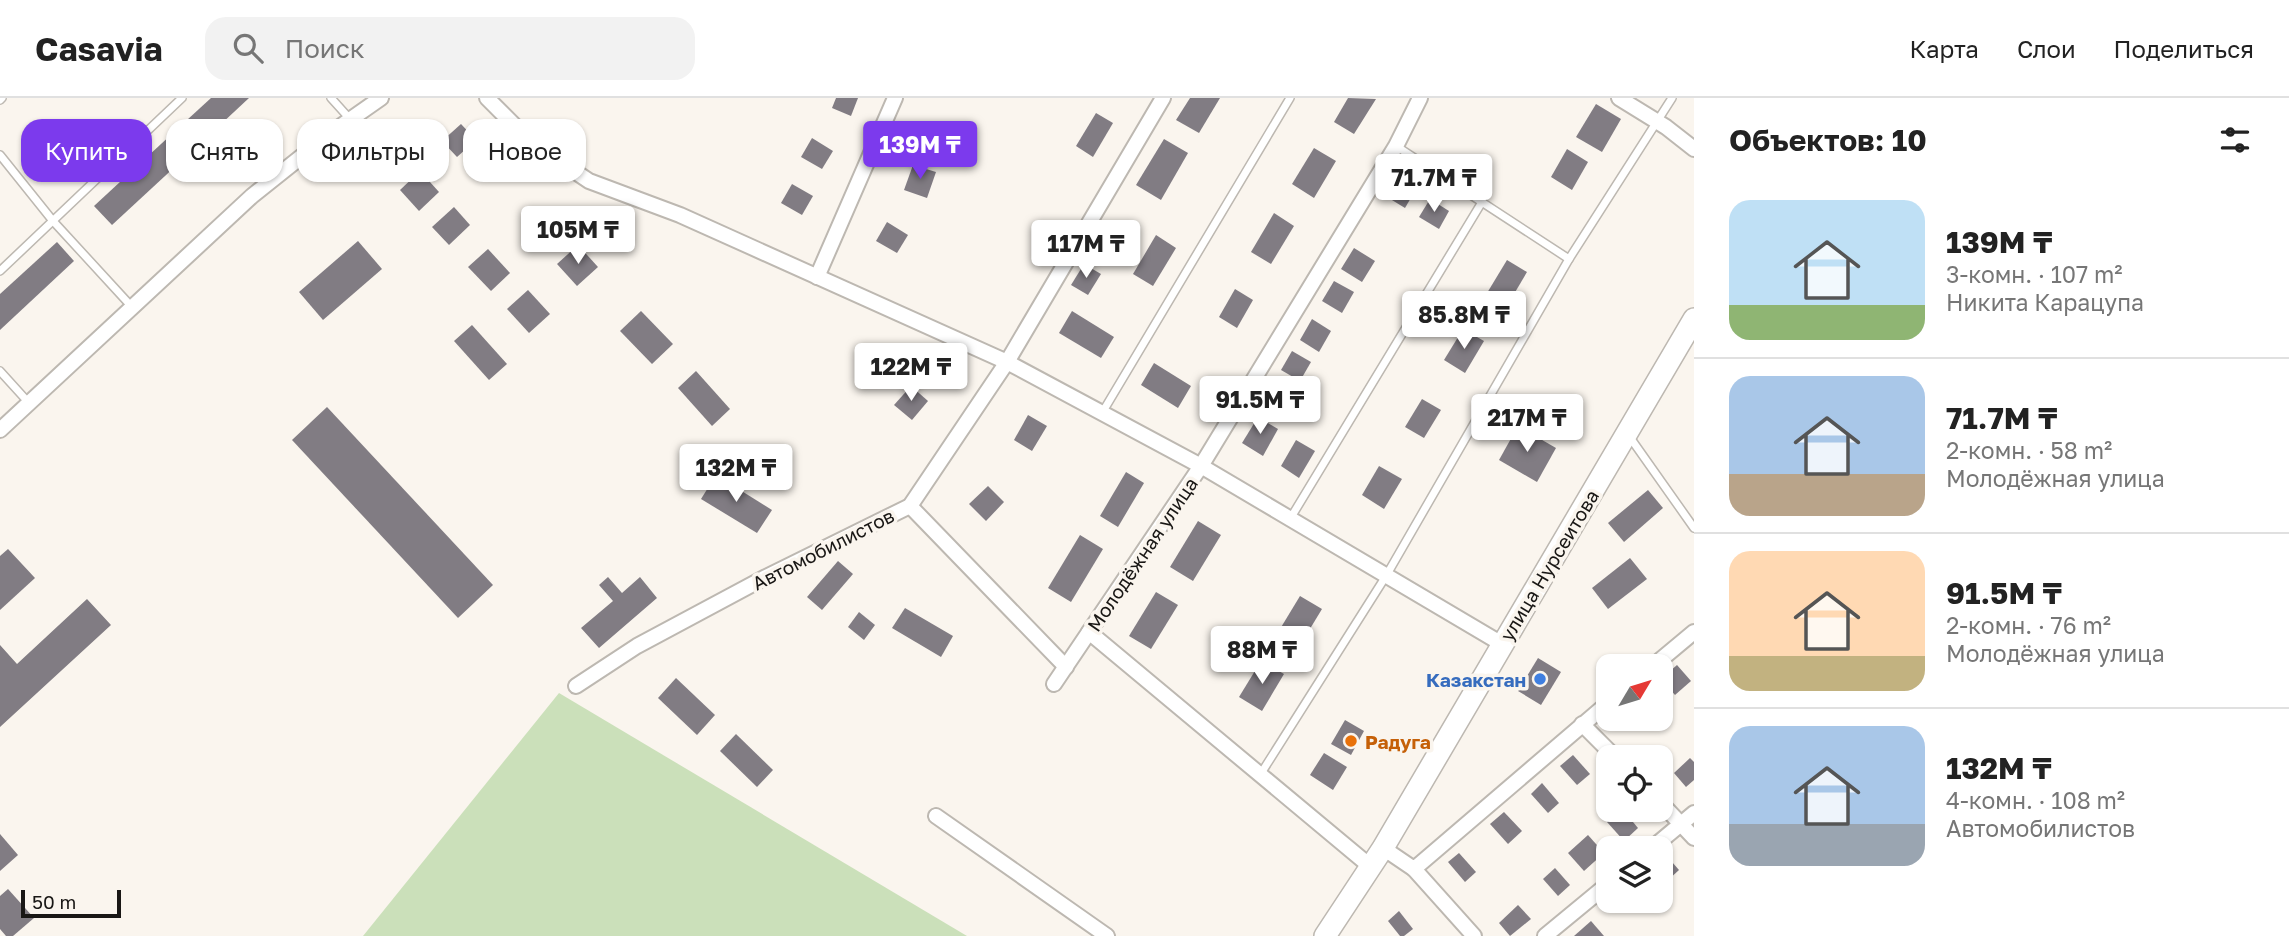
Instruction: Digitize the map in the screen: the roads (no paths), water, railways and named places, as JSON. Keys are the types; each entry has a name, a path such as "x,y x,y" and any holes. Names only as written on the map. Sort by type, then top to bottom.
{"main road":[{"name":"улица Нурсеитова","path":"1325,936 1383,848 1694,319"}],"street":[{"path":"350,119 381,98"},
{"path":"487,98 531,142 589,181 680,215 1007,362 1201,466 1502,644"},
{"path":"817,277 895,98"},
{"name":"Автомобилистов","path":"576,686 637,646 766,577 909,506 1007,362 1163,98"},
{"name":"Молодёжная улица","path":"1054,684 1201,466 1396,146 1420,98"},
{"path":"1619,98 1694,149"},
{"path":"0,430 252,196 297,161"},
{"path":"909,506 1066,667"},
{"path":"1089,632 1371,867"},
{"path":"1668,654 1694,632"},
{"path":"1414,869 1596,713"},
{"path":"1582,724 1603,745"},
{"path":"1667,836 1694,813"},
{"path":"1673,815 1694,838"},
{"path":"936,816 1107,936"},
{"path":"1383,848 1414,869 1474,936"},
{"path":"1545,936 1596,894"}],"lane":[{"path":"0,271 182,98"},
{"path":"331,98 350,119"},
{"path":"1102,413 1290,98"},
{"path":"1260,775 1386,576 1569,259 1672,98"},
{"path":"1396,146 1569,259"},
{"path":"0,155 53,221 133,308"},
{"path":"1290,519 1482,202"},
{"path":"0,371 29,403"},
{"path":"1627,432 1694,528"}],"place":[{"name":"Казакстан","path":"1540,679"},
{"name":"Радуга","path":"1351,741"}]}
